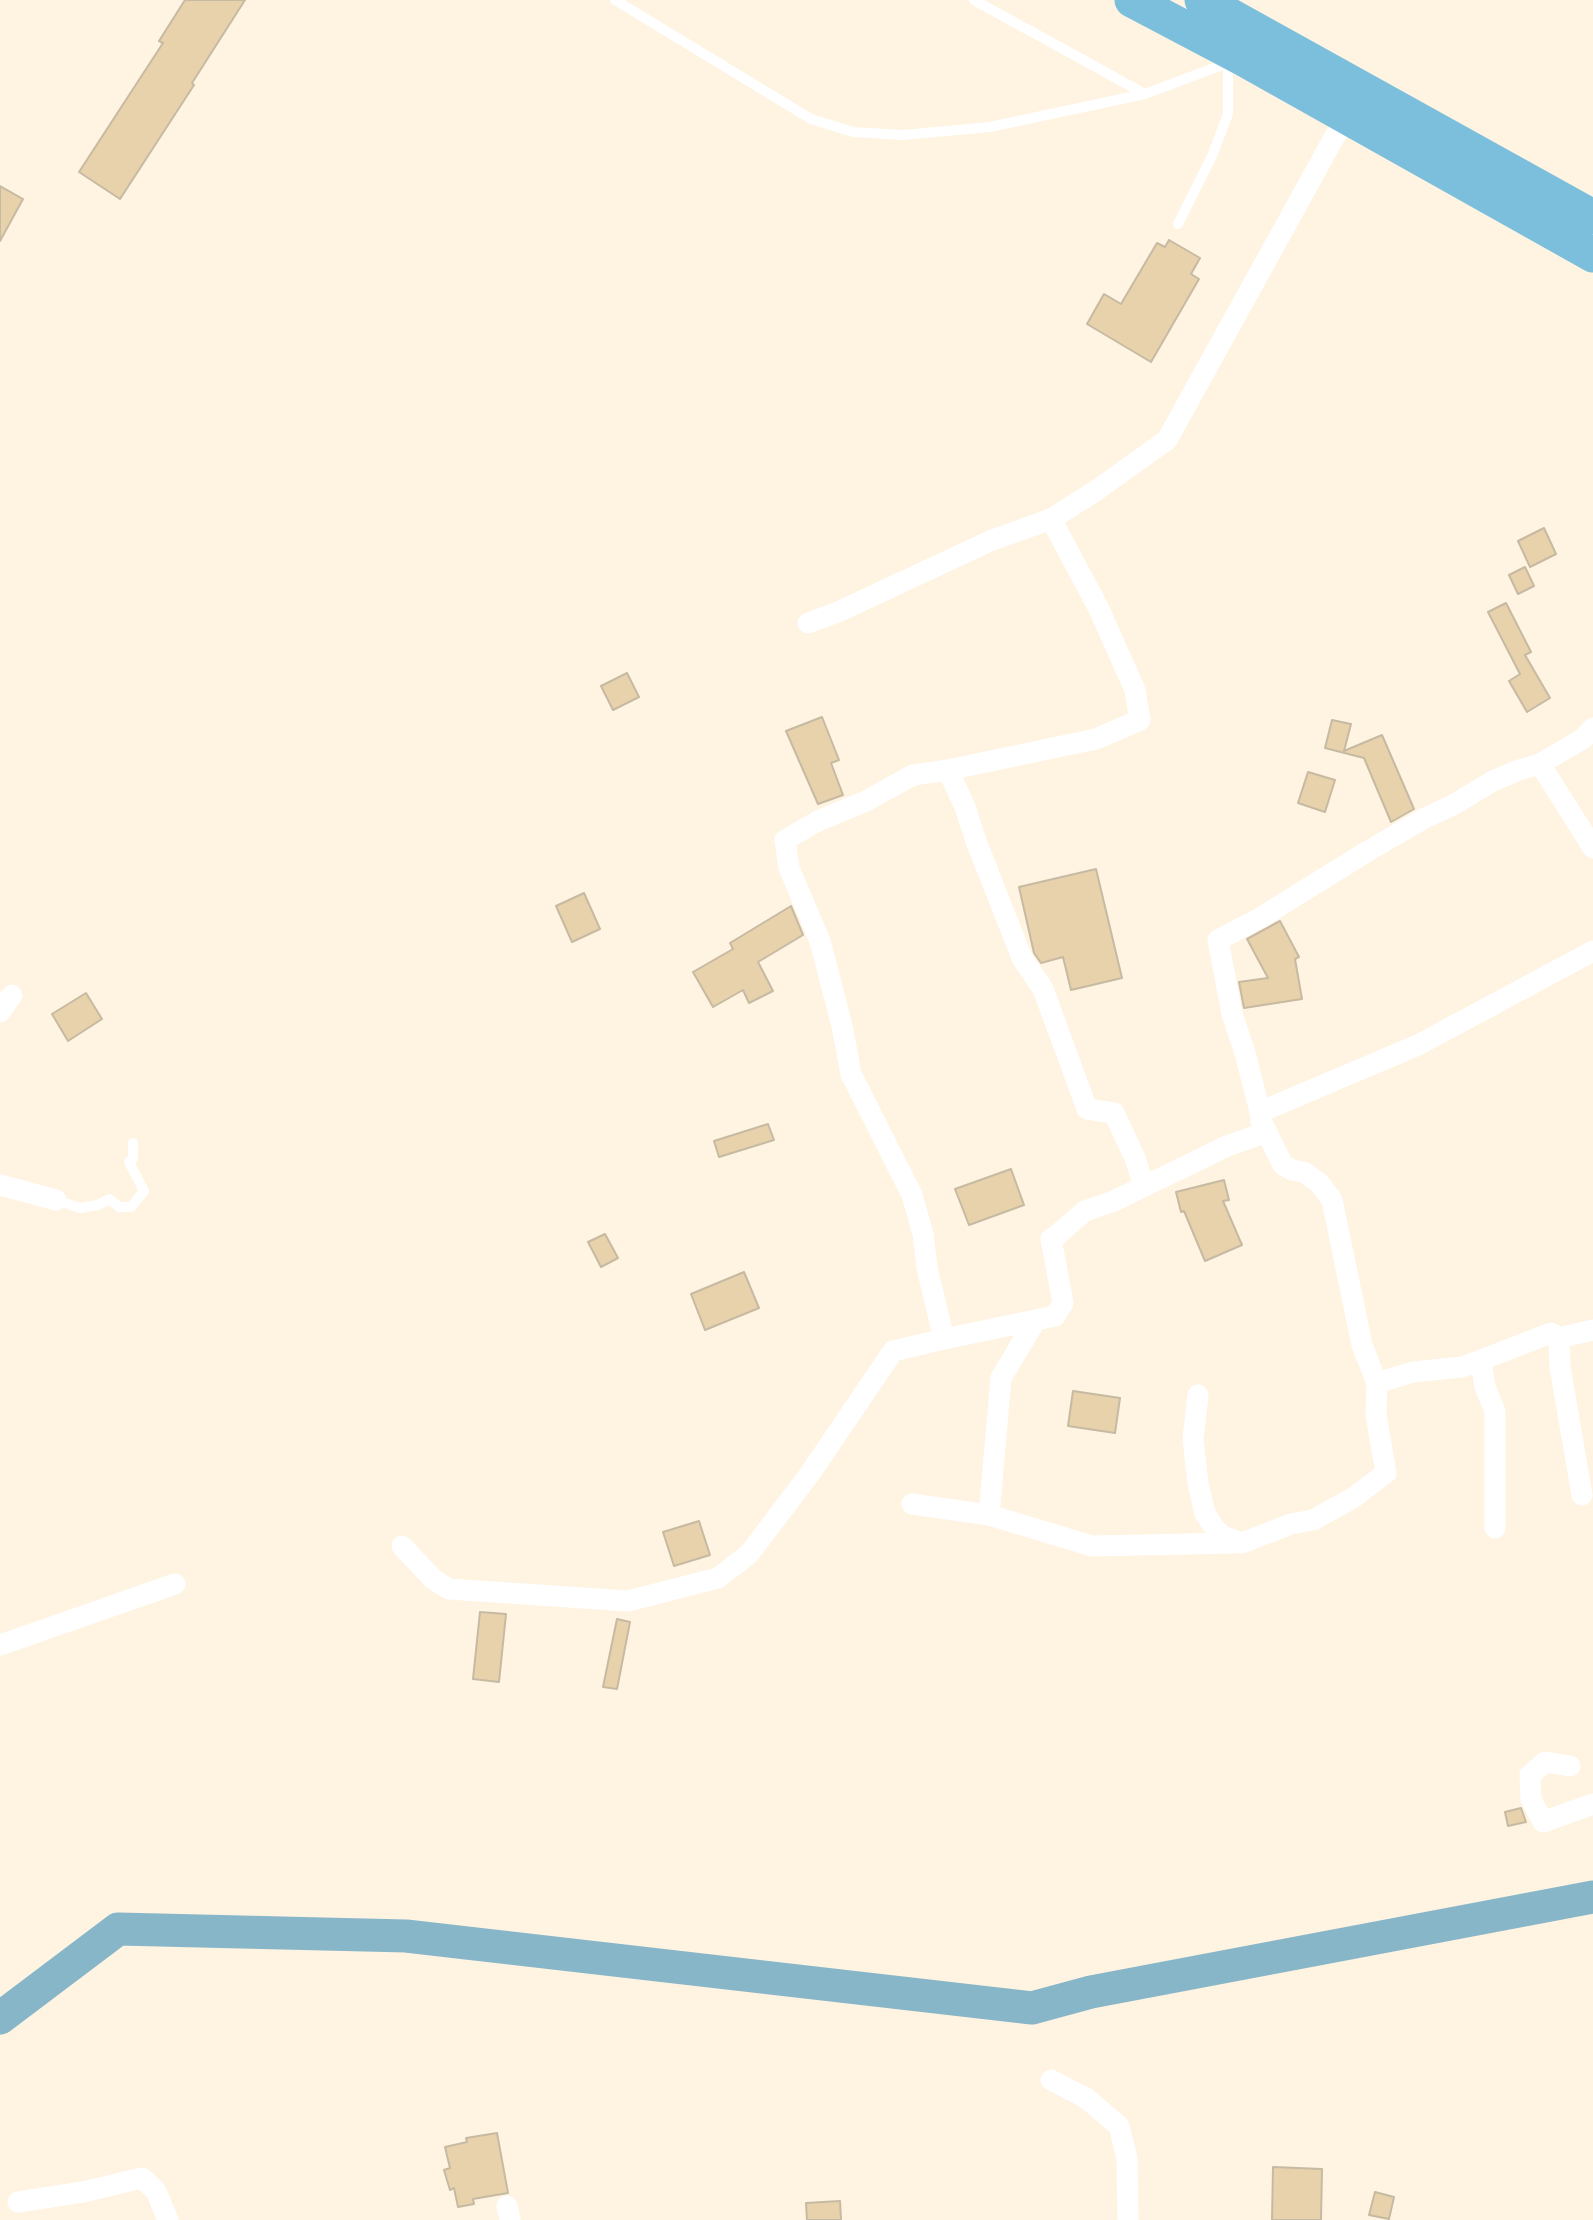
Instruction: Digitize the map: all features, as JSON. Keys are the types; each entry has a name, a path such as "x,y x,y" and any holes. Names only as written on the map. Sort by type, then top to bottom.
{"main road":[{"path":"1132,0 1235,61 1348,117 1593,255"},
{"path":"1202,0 1593,217"}],"street":[{"path":"808,623 838,612 990,541 1051,519 1167,440 1348,117"},
{"path":"944,1339 927,1268 923,1234 912,1195 851,1074 842,1026 820,941 789,868 785,840 913,775 1096,739 1140,720 1135,691 1100,609 1051,519"},
{"path":"912,1504 989,1515 1092,1546 1242,1543 1291,1524 1313,1520 1353,1498 1386,1473 1376,1415 1377,1383 1362,1345 1332,1200 1319,1183 1304,1172 1283,1165 1264,1122 1232,1014 1218,940 1260,918 1425,818 1493,782 1540,764 1584,738 1593,728"},
{"path":"1540,764 1593,848"},
{"path":"948,770 1022,958 1043,989 1087,1108 1114,1113 1135,1158 1144,1186"},
{"path":"402,1546 433,1579 449,1589 628,1601 718,1578 749,1554 809,1475 893,1351 1055,1317 1063,1303 1051,1238 1085,1211 1114,1201 1227,1146 1264,1122 1418,1045 1593,951"},
{"path":"0,1185 56,1200"},
{"path":"989,1515 1001,1378 1035,1321"},
{"path":"1377,1383 1413,1372 1462,1367 1551,1333 1559,1338 1593,1330"},
{"path":"1559,1338 1560,1367 1582,1495"},
{"path":"1481,1360 1485,1387 1494,1411 1495,1528"},
{"path":"1198,1395 1194,1439 1198,1484 1205,1513 1223,1536 1242,1543"},
{"path":"0,1645 175,1584"},
{"path":"1570,1766 1545,1762 1530,1775 1531,1799 1543,1822 1593,1804"},
{"path":"1051,2080 1086,2098 1119,2126 1127,2158 1128,2220"},
{"path":"18,2202 83,2192 142,2178 156,2191 168,2220"}],"lane":[{"path":"615,0 811,119 852,132 903,135 990,127 1145,94 1235,61 1228,114 1212,156 1178,224"},
{"path":"974,0 1145,94"},
{"path":"56,1200 80,1208 98,1205 109,1199 118,1207 131,1207 144,1191 129,1162 133,1158 133,1143"}],"building":[{"path":"185,0 245,0 120,199 79,172 163,43 159,41"},
{"path":"0,186 23,199 0,241"},
{"path":"1169,240 1200,258 1191,274 1199,279 1151,362 1087,324 1104,294 1121,304 1157,243 1165,247"},
{"path":"1544,528 1556,554 1530,567 1518,541"},
{"path":"1525,567 1534,586 1518,594 1509,575"},
{"path":"1506,603 1531,652 1525,655 1550,698 1527,712 1509,681 1520,674 1488,612"},
{"path":"627,673 639,697 613,710 601,686"},
{"path":"822,717 839,760 831,763 843,795 818,804 786,731"},
{"path":"1332,720 1351,724 1344,751 1382,735 1414,809 1391,822 1364,758 1325,748"},
{"path":"1308,772 1335,780 1325,812 1298,803"},
{"path":"1096,869 1122,978 1071,990 1063,957 1041,963 1034,953 1019,887"},
{"path":"584,893 600,929 572,942 556,906"},
{"path":"791,906 803,935 758,962 773,991 749,1003 743,990 713,1007 693,972 733,949 730,943"},
{"path":"1280,921 1299,957 1295,959 1302,999 1244,1008 1239,982 1268,978 1247,939"},
{"path":"86,993 102,1019 68,1041 52,1014"},
{"path":"768,1124 774,1140 719,1157 714,1141"},
{"path":"1011,1169 1024,1205 969,1225 955,1189"},
{"path":"1224,1180 1229,1200 1223,1201 1242,1245 1205,1261 1184,1211 1181,1212 1176,1192"},
{"path":"605,1234 618,1258 601,1267 588,1242"},
{"path":"744,1272 759,1308 705,1330 691,1294"},
{"path":"1073,1391 1120,1398 1115,1433 1068,1426"},
{"path":"699,1521 710,1555 674,1566 663,1532"},
{"path":"480,1612 506,1614 499,1682 473,1679"},
{"path":"617,1619 630,1622 617,1689 603,1687"},
{"path":"1521,1808 1526,1822 1508,1826 1505,1812"},
{"path":"497,2133 508,2193 473,2199 474,2204 458,2207 454,2188 450,2190 444,2170 450,2168 445,2147 467,2142 466,2138"},
{"path":"1273,2167 1322,2169 1321,2220 1272,2220"},
{"path":"1375,2192 1394,2197 1389,2219 1369,2215"},
{"path":"840,2201 841,2220 807,2220 806,2203"}],"waterway":[{"path":"0,2018 118,1929 406,1936 1032,2008 1091,1992 1593,1897"}]}
